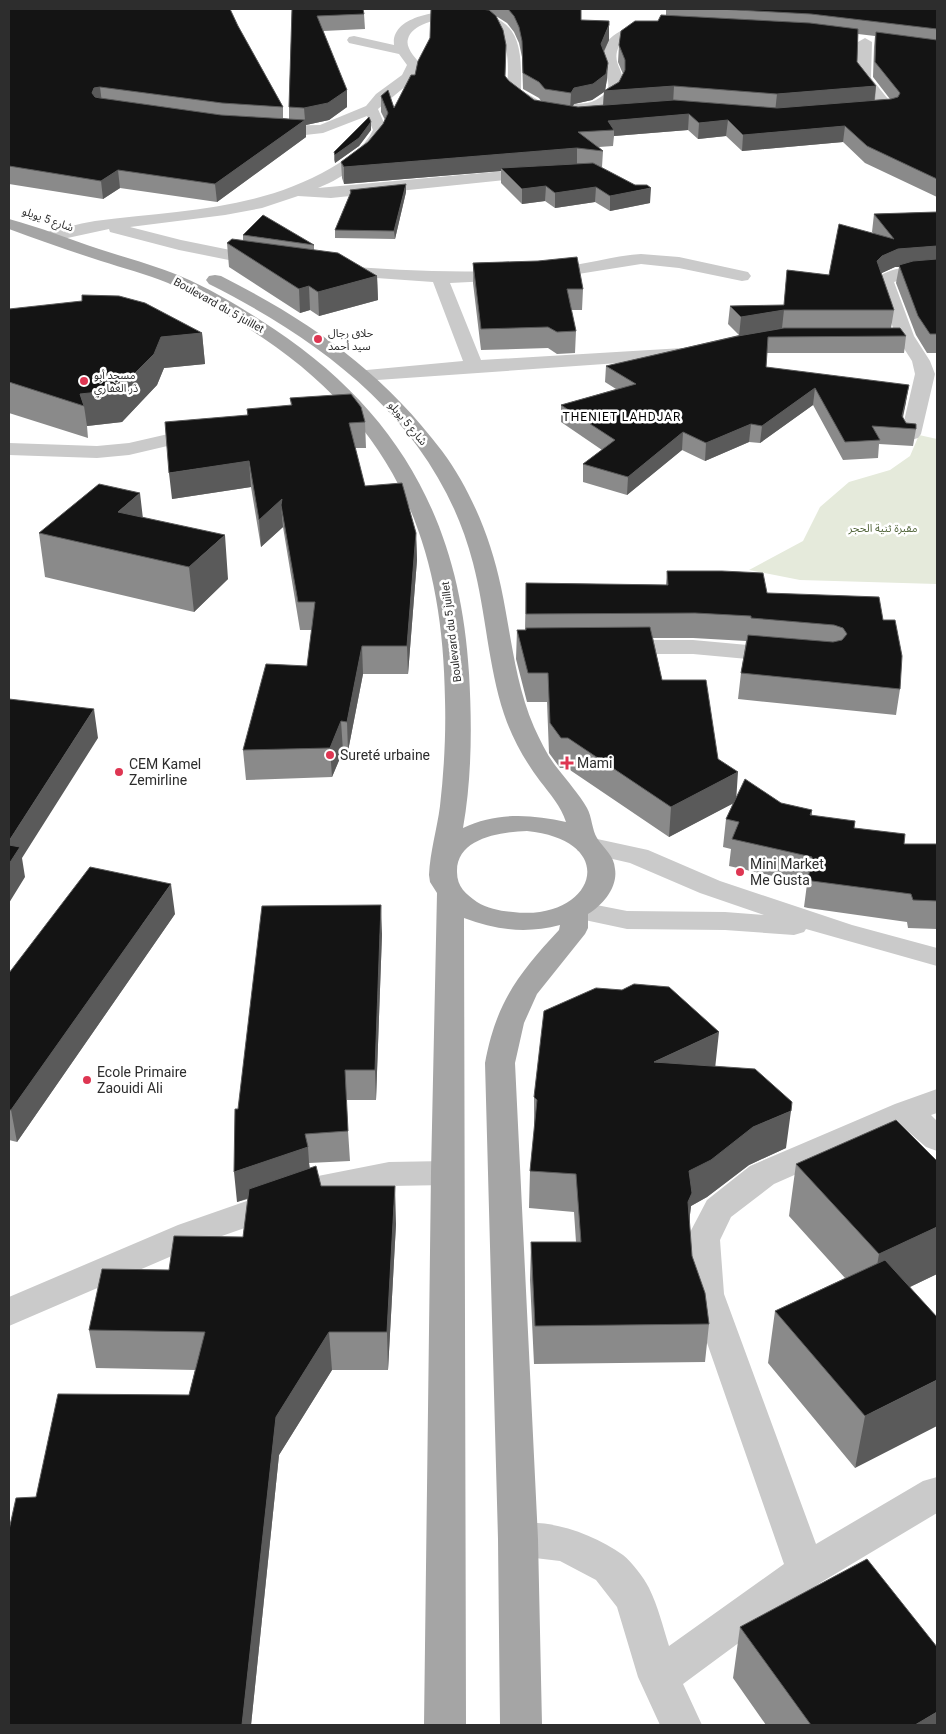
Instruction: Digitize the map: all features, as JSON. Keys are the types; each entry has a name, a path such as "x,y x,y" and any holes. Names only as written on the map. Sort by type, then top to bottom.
{"main road":[{"name":"شارع 5 يويلو","path":"9,206 191,269 223,284 283,317 311,335 363,375 392,403 419,434 442,467 462,503 478,541 510,648 508,686 517,715 530,744 573,808 586,843"},
{"name":"Boulevard du 5 juillet","path":"9,224 170,277 235,312 288,347 322,375 337,401 375,431 390,452 420,504 436,545 447,589 457,672 458,714 457,759 445,857"},
{"path":"516,823 553,827 570,833 586,843 597,855 602,866 602,879 594,896 575,911 556,918 536,922 502,920 477,913 461,905 450,894 443,879 442,868 445,857 453,846 473,834 497,825 516,823"},
{"path":"446,1725 447,1173 450,894"},
{"path":"521,1725 518,1538 500,1063 503,1037 511,1014 523,991 538,970 571,934 574,928 575,911"}],"street":[{"path":"252,128 305,131 323,129 371,109 375,102 406,80 412,72 414,65 404,51 400,38 408,27 420,20 440,15 460,14 492,19 500,24 514,57 514,92 533,103 567,109 594,107 608,100 614,92 616,80 609,60 617,40 640,28 667,26"},
{"path":"849,39 870,42 864,79 889,110 851,112"},
{"path":"354,40 404,51"},
{"path":"533,103 539,112 556,116 578,117 615,114"},
{"path":"49,237 104,225 213,213 260,204 297,193 339,170 366,152 376,141 380,130 371,109"},
{"path":"297,193 331,193 491,176 558,172"},
{"path":"104,225 180,245 266,263 285,265"},
{"path":"313,268 485,277 592,268 626,260 643,259 690,265 742,276"},
{"path":"911,434 925,374 921,361 905,336 885,280 892,276 937,270"},
{"path":"439,276 474,366"},
{"path":"886,336 905,336"},
{"path":"363,375 474,366 676,355 701,350"},
{"path":"9,450 97,452 129,449 224,427"},
{"path":"597,648 694,647 801,656"},
{"path":"586,843 638,856 710,887 842,931 937,957"},
{"path":"575,911 614,919 744,922 842,931"},
{"path":"806,1571 707,1294 703,1240 719,1209 762,1175 937,1100"},
{"path":"906,1112 937,1139"},
{"path":"9,1312 190,1234 330,1185 389,1174 447,1173"},
{"path":"659,1677 806,1571 937,1493"},
{"path":"518,1538 566,1544 610,1568 634,1600 659,1677 681,1725"}],"green space":[{"name":"مقبرة ثنية الحجر","path":"919,435 937,439 937,584 800,580 749,570 803,541 820,507 849,482 890,470 910,456"}],"building":[{"path":"9,9 230,9 283,107 222,103 100,87 94,88 92,93 95,97 100,98 221,115 305,120 215,184 118,170 101,181 9,166"},
{"path":"292,9 363,9 364,14 317,16 347,90 328,103 304,108 289,107"},
{"path":"431,9 489,10 496,16 503,30 506,45 505,76 509,81 534,100 578,107 674,100 777,108 891,99 898,97 900,93 875,62 876,32 937,40 937,179 867,146 845,126 743,135 728,120 699,123 689,114 608,121 614,130 578,132 603,151 577,148 344,167 341,162 368,142 383,124 388,113 381,96 388,90 394,108 411,75 415,75 418,61 430,38"},
{"path":"508,9 581,9 581,20 609,21 601,44 608,63 606,74 593,84 574,88 571,93 545,89 539,82 523,73 522,41 519,27"},
{"path":"718,9 937,9 937,29 811,14"},
{"path":"661,15 810,23 858,29 857,62 876,86 777,94 674,86 604,91 619,82 625,70 625,60 619,45 621,31 635,21 658,21"},
{"path":"369,117 371,122 359,138 335,155 334,152"},
{"path":"593,163 635,185 647,185 651,188 610,196 596,187 555,193 546,186 522,189 501,168"},
{"path":"406,184 394,231 335,230 351,192 350,190"},
{"path":"937,212 937,246 898,249 882,256 877,261 894,310 784,310 741,317 730,306 784,305 787,270 829,275 839,224 894,239 874,214"},
{"path":"263,215 314,245 243,235"},
{"path":"232,239 338,253 377,276 318,292 309,286 299,289 227,243"},
{"path":"577,257 583,289 567,289 576,331 557,332 548,327 481,329 473,263 538,261"},
{"path":"937,259 937,334 930,334 918,316 899,265 913,261"},
{"name":"مسجد أبو ذر الغفاري","path":"82,295 119,296 145,303 202,333 161,337 154,354 118,390 80,394 84,406 9,382 9,309 82,301"},
{"path":"784,328 900,328 906,336 768,337 766,367 909,385 902,416 906,423 916,424 916,429 872,426 880,440 845,442 815,388 762,426 751,424 706,443 683,432 628,477 583,464 615,440 561,405 636,384 606,366 738,336"},
{"path":"351,394 361,407 365,422 349,423 365,486 402,483 416,533 407,646 362,646 347,722 341,721 330,748 243,750 266,664 307,666 315,602 298,602 281,505 282,499 259,520 249,461 169,473 165,422 248,415 247,409 292,405 290,398"},
{"path":"99,484 140,493 118,512 225,535 189,567 39,533"},
{"path":"667,571 763,573 767,593 879,597 883,620 895,620 902,656 900,689 741,673 748,635 833,642 842,640 847,634 843,628 834,625 751,618 751,616 695,613 526,614 526,583 668,585"},
{"path":"650,627 662,680 706,680 718,759 738,772 671,807 568,738 561,738 550,723 548,673 528,673 517,630 526,630 526,628"},
{"path":"9,699 94,709 9,841"},
{"path":"745,779 781,803 812,810 810,815 855,821 854,828 905,834 904,844 937,844 937,901 913,900 911,894 812,881 808,879 812,857 732,839 739,822 726,819"},
{"path":"9,845 20,847 9,864"},
{"path":"90,867 171,884 11,1110 9,1110 9,973"},
{"path":"381,905 375,1070 345,1070 348,1131 305,1134 308,1147 234,1172 235,1109 238,1109 262,906"},
{"path":"634,984 669,987 719,1032 654,1062 755,1069 792,1102 791,1111 753,1127 711,1160 689,1171 692,1193 688,1202 692,1256 705,1293 709,1324 535,1326 531,1242 581,1242 576,1174 530,1171 537,1100 534,1097 544,1011 596,988 622,990"},
{"path":"896,1120 937,1161 937,1227 879,1254 796,1164"},
{"path":"316,1166 321,1186 395,1186 387,1332 329,1332 276,1417 242,1725 9,1725 9,1530 16,1498 36,1497 58,1394 189,1395 205,1332 89,1330 102,1269 169,1270 174,1236 243,1237 249,1189"},
{"path":"885,1260 937,1317 937,1380 865,1416 775,1311"},
{"path":"867,1559 937,1647 937,1712 915,1725 811,1725 740,1627"}],"place":[{"name":"حلاق رجال سيد أحمد","path":"318,339"},
{"name":"مسجد أبو ذر الغفاري","path":"84,381"},
{"name":"Sureté urbaine","path":"330,755"},
{"name":"Mami","path":"567,763"},
{"name":"CEM Kamel Zemirline","path":"119,772"},
{"name":"Mini Market Me Gusta","path":"740,872"},
{"name":"Ecole Primaire Zaouidi Ali","path":"87,1080"}],"district":[{"name":"THENIET LAHDJAR","path":"622,417"}]}
